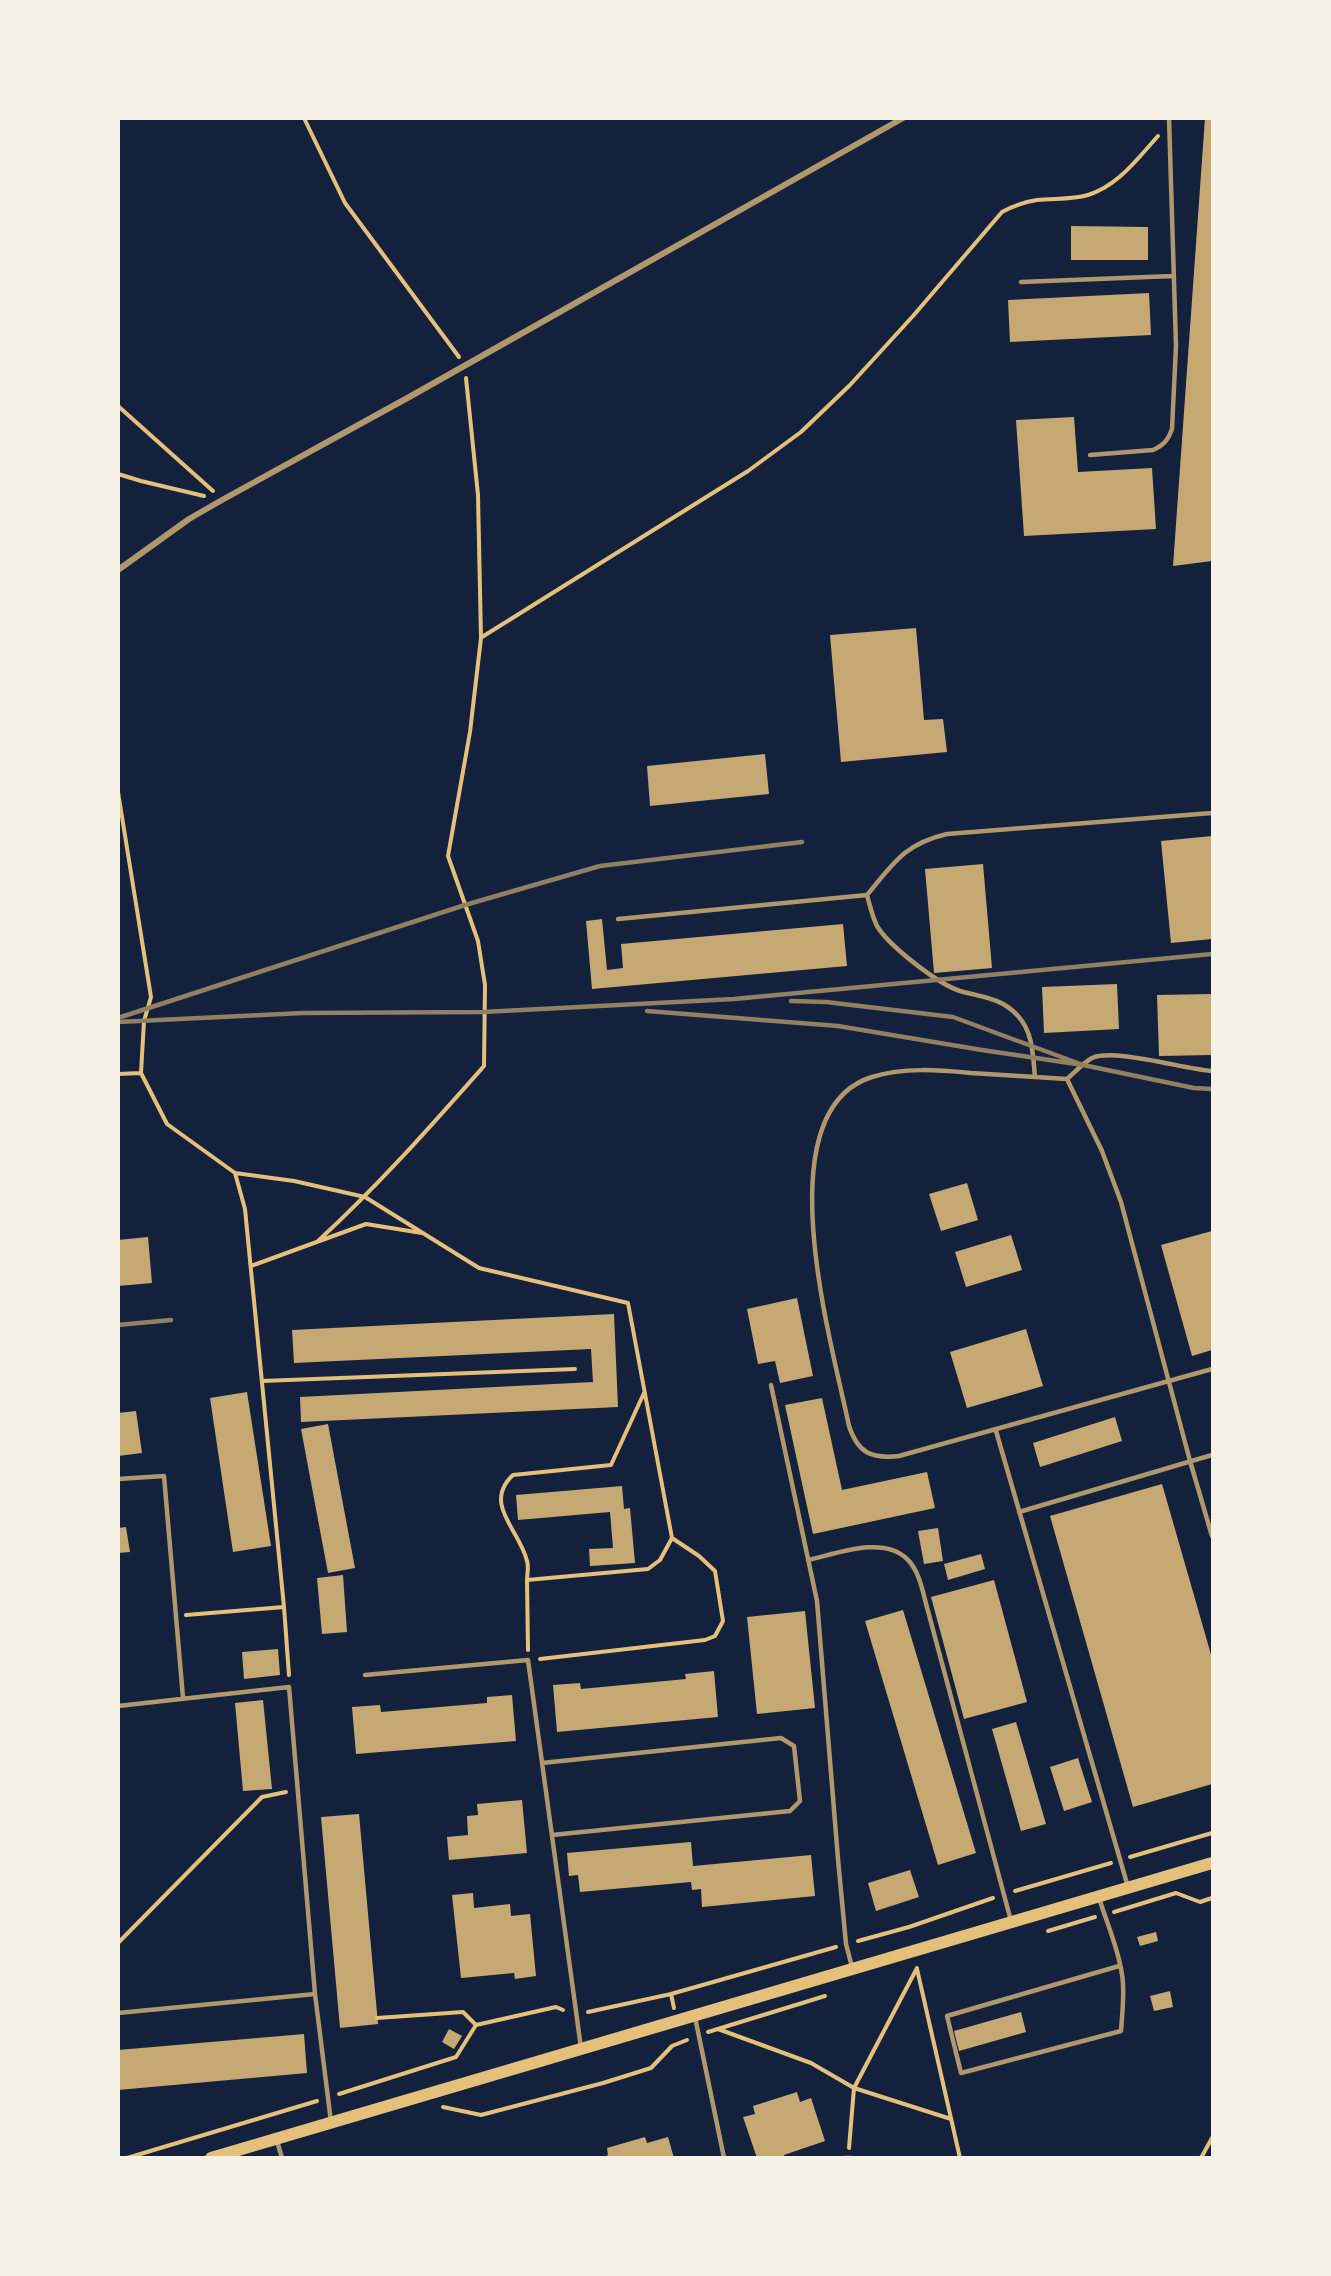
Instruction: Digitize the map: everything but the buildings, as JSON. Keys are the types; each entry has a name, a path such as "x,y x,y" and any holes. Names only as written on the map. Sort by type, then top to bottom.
{"main road":[{"path":"211,2157 1212,1863"}],"street":[{"path":"118,570 189,519 903,118"}],"lane":[{"path":"1090,454 1153,450 1168,439 1172,429 1176,345 1169,122"},
{"path":"1021,282 1173,276"},
{"path":"618,919 867,895 900,856 913,846 929,838 947,834 1212,813"},
{"path":"867,895 878,927 889,940 919,965 949,987 991,998 1007,1006 1020,1017 1028,1031 1032,1045 1035,1077"},
{"path":"1212,1071 1177,1067 1118,1054 1092,1059 1066,1079 915,1070 871,1077 846,1092 828,1114 813,1164 812,1202 818,1272 849,1426 861,1450 874,1456 887,1458 899,1456 996,1431 1212,1369"},
{"path":"1066,1079 1113,1176 1212,1536"},
{"path":"771,1385 817,1601 846,1944 852,1968"},
{"path":"996,1431 1128,1887"},
{"path":"1019,1512 1212,1455"},
{"path":"118,1479 164,1476 183,1698"},
{"path":"808,1560 871,1547 886,1548 908,1559 915,1570 1011,1921"},
{"path":"366,1675 528,1660 582,2048"},
{"path":"118,1706 289,1687 315,1994 331,2122"},
{"path":"542,1763 781,1738 794,1746 800,1801 790,1811 552,1835"},
{"path":"1098,1896 1119,1966 1123,1982 1121,2031 960,2073 947,2016 1119,1966"},
{"path":"118,2013 315,1994"},
{"path":"694,2014 724,2157"},
{"path":"277,2138 282,2157"}],"path":[{"path":"304,118 345,203 465,366 478,495 481,638 470,732 448,856 478,941 485,985 484,1066 406,1155 318,1241"},
{"path":"481,638 748,471 801,432 850,385 914,316 1002,212 1018,204 1088,195 1106,187 1126,172 1169,122"},
{"path":"118,406 222,500"},
{"path":"118,474 222,500"},
{"path":"118,792 151,997 144,1021 141,1073 167,1124 235,1173 294,1181 365,1197 479,1268 628,1303 672,1538 660,1560 648,1569 527,1580"},
{"path":"118,1074 141,1073"},
{"path":"235,1173 245,1209 251,1266 284,1607 289,1687"},
{"path":"251,1266 366,1224 424,1233"},
{"path":"262,1381 575,1369"},
{"path":"644,1392 611,1465 513,1475 504,1483 500,1503 527,1561 528,1660 705,1640 715,1635 723,1621 715,1571 699,1556 672,1538"},
{"path":"176,1616 284,1607"},
{"path":"118,1943 262,1797 298,1790"},
{"path":"128,2157 328,2098 456,2057 476,2025 556,2007 577,2014 671,1994 909,1927 1004,1894 1212,1833"},
{"path":"1104,1915 1176,1893 1200,1902 1212,1898"},
{"path":"848,2157 854,2088 917,1968 960,2157"},
{"path":"377,2018 463,2013 476,2025"},
{"path":"718,2029 811,2063 854,2088 951,2119"},
{"path":"440,2106 481,2115 603,2083 651,2068 672,2046 699,2035"},
{"path":"1201,2157 1212,2137"}],"railway":[{"path":"121,1017 465,905 600,866 802,842"},
{"path":"118,1022 303,1013 483,1012 734,999 1212,954"},
{"path":"791,1001 826,1002 953,1017 1083,1065 1194,1088 1212,1089"},
{"path":"647,1011 838,1026 1083,1065"},
{"path":"118,1325 171,1320"}]}
